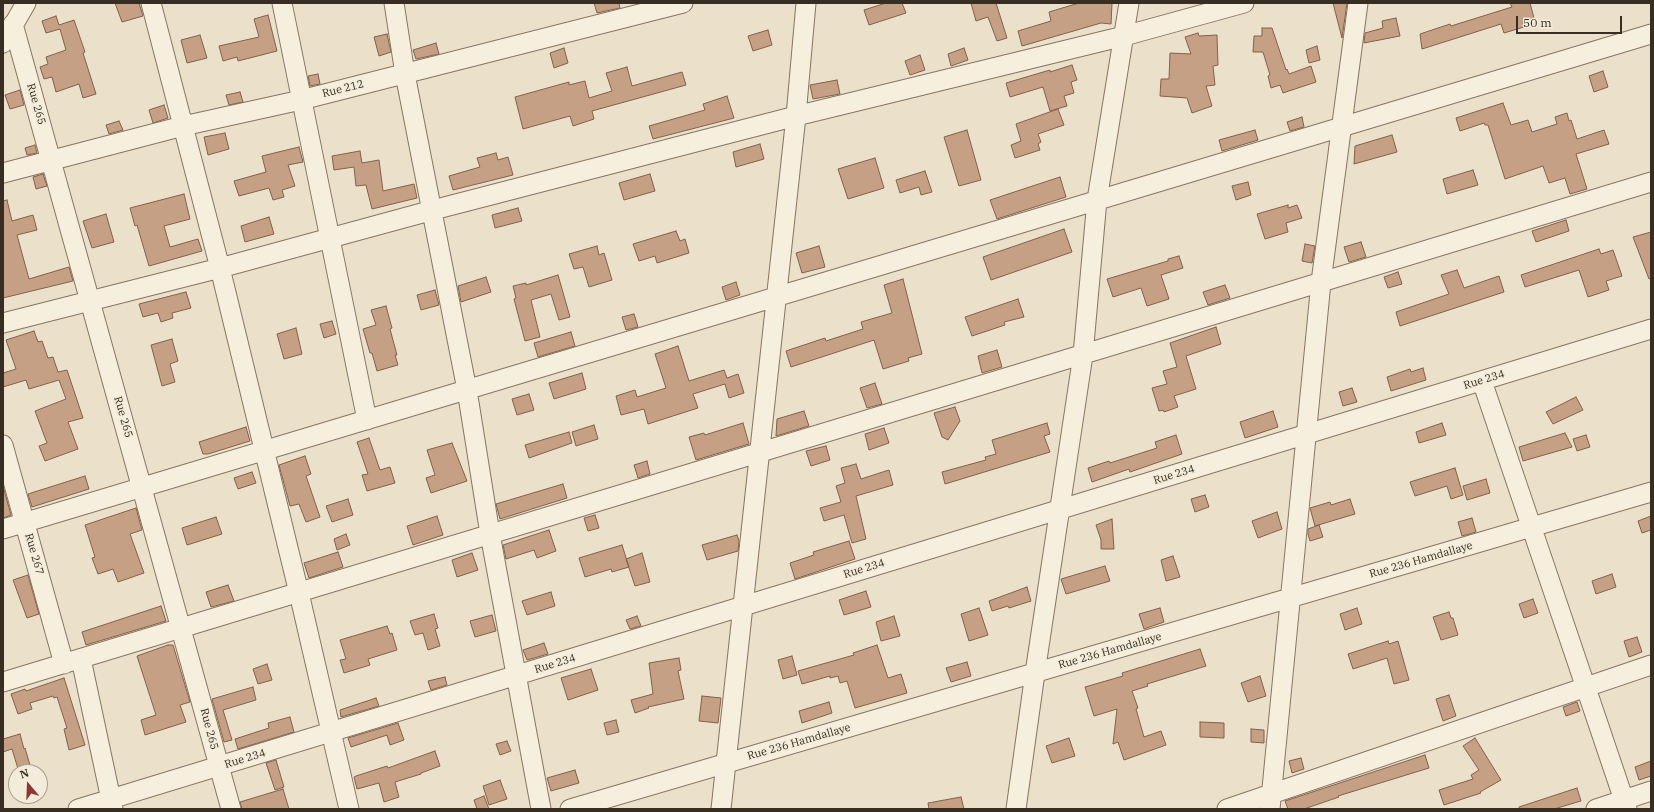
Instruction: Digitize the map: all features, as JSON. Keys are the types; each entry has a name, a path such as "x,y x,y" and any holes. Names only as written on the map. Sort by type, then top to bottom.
{"street":[{"path":"3,43 26,3"},
{"path":"151,3 220,268 299,593 349,809"},
{"path":"282,3 366,420"},
{"path":"394,3 405,74 433,210 467,390 490,534 541,809"},
{"name":"Rue 212","path":"3,173 183,126 301,100 683,3"},
{"path":"721,809 796,116 806,3"},
{"path":"1016,809 1082,355 1097,200 1128,3"},
{"path":"3,322 220,268 433,210 796,116 1124,36 1244,3"},
{"path":"1270,802 1321,282 1358,3"},
{"name":"Rue 265","path":"13,24 220,766 230,809"},
{"path":"3,529 1651,34"},
{"path":"3,682 1651,182"},
{"name":"Rue 234","path":"78,809 112,804 220,766 1651,329"},
{"path":"1482,381 1626,804"},
{"name":"Rue 267","path":"3,445 25,523 72,661 112,804"},
{"name":"Rue 236 Hamdallaye","path":"570,809 1651,492"},
{"path":"1227,809 1270,802 1586,687 1651,665"},
{"path":"1596,809 1626,804 1651,790"}],"building":[{"path":"115,3 139,3 143,16 122,22"},
{"path":"594,3 619,3 620,8 597,13"},
{"path":"886,3 902,3 906,13 869,25 864,10"},
{"path":"971,3 996,3 1007,38 997,41 988,17 976,21"},
{"path":"1079,3 1112,3 1111,24 1101,23 1022,46 1018,31 1051,21 1049,12"},
{"path":"1333,3 1347,3 1342,38"},
{"path":"1510,3 1530,3 1534,18 1522,22 1524,27 1504,33 1501,24 1422,49 1420,34 1512,7"},
{"path":"268,15 277,51 238,61 237,57 223,61 219,46 259,37 254,19"},
{"path":"56,16 59,25 74,20 85,52 83,53 96,94 83,98 79,84 56,92 52,77 44,79 40,67 48,64 46,57 66,50 60,29 46,33 42,21"},
{"path":"1396,18 1400,36 1364,43 1365,33 1383,28 1382,21"},
{"path":"1262,28 1272,28 1286,70 1287,69 1289,74 1311,66 1316,82 1283,93 1280,85 1271,88 1268,76 1270,75 1263,52 1253,52 1254,36 1262,36"},
{"path":"768,30 772,45 753,51 748,36"},
{"path":"1198,33 1199,36 1217,35 1218,65 1213,66 1215,85 1206,86 1212,106 1192,113 1187,98 1160,96 1161,79 1169,79 1170,53 1191,54 1185,37"},
{"path":"387,34 391,52 379,56 374,37"},
{"path":"200,35 207,58 187,63 181,40"},
{"path":"436,43 439,54 416,59 413,50"},
{"path":"1317,46 1320,60 1309,63 1306,50"},
{"path":"564,48 568,63 554,68 550,53"},
{"path":"964,48 968,60 951,66 948,54"},
{"path":"920,55 925,70 910,75 905,61"},
{"path":"1072,65 1077,80 1071,82 1074,93 1064,96 1067,106 1050,111 1043,87 1010,97 1006,83"},
{"path":"627,67 632,86 682,72 686,85 592,111 594,119 573,126 570,116 523,129 515,97 569,82 569,85 585,81 589,98 612,91 606,73"},
{"path":"1603,71 1608,87 1594,92 1589,76"},
{"path":"318,74 320,84 310,86 308,76"},
{"path":"837,80 840,94 813,99 810,85"},
{"path":"20,90 24,105 10,109 5,95"},
{"path":"240,92 243,102 229,105 226,95"},
{"path":"727,96 734,118 653,139 649,126 705,110 703,104"},
{"path":"1503,103 1511,125 1528,120 1532,132 1557,124 1555,117 1567,113 1569,121 1571,120 1577,139 1604,130 1609,144 1576,154 1587,189 1570,194 1565,178 1549,183 1543,166 1505,179 1488,125 1485,125 1484,123 1460,131 1456,118"},
{"path":"164,105 168,118 153,123 149,110"},
{"path":"1058,109 1064,125 1038,134 1041,142 1038,144 1040,150 1015,158 1011,145 1021,141 1016,124"},
{"path":"1302,117 1304,127 1290,131 1287,122"},
{"path":"119,121 123,130 109,134 106,125"},
{"path":"967,130 981,180 959,186 944,137"},
{"path":"1255,130 1258,140 1222,151 1219,140"},
{"path":"225,133 229,149 208,155 204,137"},
{"path":"1392,135 1397,152 1354,164 1355,146"},
{"path":"760,144 764,159 736,167 733,152"},
{"path":"35,145 37,153 27,155 25,148"},
{"path":"299,147 303,162 288,165 295,186 282,190 284,197 273,200 269,188 239,196 234,181 266,172 262,156"},
{"path":"360,151 362,163 379,160 383,191 414,184 417,198 372,209 366,185 356,186 354,167 334,170 332,156"},
{"path":"496,153 498,160 508,157 513,175 453,190 449,176 480,167 477,158"},
{"path":"875,158 884,188 848,199 838,169"},
{"path":"1473,170 1478,185 1447,194 1443,179"},
{"path":"925,171 932,192 921,195 919,187 900,193 896,180"},
{"path":"43,174 47,186 36,189 33,177"},
{"path":"650,174 655,191 624,200 619,183"},
{"path":"1060,177 1066,197 997,219 990,200"},
{"path":"1248,182 1251,195 1236,200 1232,186"},
{"path":"184,194 190,219 164,226 170,247 198,239 202,251 149,266 137,225 135,226 130,208"},
{"path":"7,200 12,221 33,215 37,230 17,235 29,279 69,267 73,281 3,298 3,201"},
{"path":"1288,205 1288,208 1297,205 1302,218 1286,223 1288,232 1265,239 1257,214"},
{"path":"518,208 522,221 495,228 492,215"},
{"path":"106,214 114,242 92,248 83,221"},
{"path":"269,217 274,234 245,242 241,226"},
{"path":"1566,220 1569,231 1536,242 1532,231"},
{"path":"1064,229 1072,252 991,280 983,257"},
{"path":"676,231 680,241 685,239 689,253 657,263 655,256 639,261 633,244"},
{"path":"1651,232 1651,278 1649,279 1633,237"},
{"path":"1361,242 1366,257 1349,262 1344,247"},
{"path":"1305,244 1315,246 1312,263 1302,261"},
{"path":"597,246 599,255 604,253 612,280 589,287 583,267 574,269 569,254"},
{"path":"819,246 825,267 802,273 796,253"},
{"path":"1599,249 1601,254 1613,250 1622,276 1606,281 1609,290 1588,297 1579,270 1525,287 1521,275"},
{"path":"1179,256 1183,268 1161,275 1169,299 1147,306 1141,288 1113,297 1107,279 1168,261 1168,259"},
{"path":"1457,270 1464,288 1499,276 1504,292 1400,326 1396,312 1449,294 1441,275"},
{"path":"1398,272 1402,284 1388,288 1384,277"},
{"path":"558,275 570,317 559,320 551,294 531,300 540,337 525,341 514,299 516,298 513,286 526,283 526,285"},
{"path":"486,277 491,292 461,302 458,286"},
{"path":"903,279 922,354 908,358 909,361 883,369 874,340 791,367 786,351 825,338 826,341 863,329 861,322 892,313 884,285"},
{"path":"736,282 740,295 726,300 722,287"},
{"path":"1225,285 1230,298 1208,305 1203,292"},
{"path":"435,290 439,305 421,310 417,295"},
{"path":"186,292 191,308 172,313 173,318 161,322 158,313 143,317 139,304"},
{"path":"1018,299 1024,317 1004,322 1005,325 972,336 965,317"},
{"path":"386,306 392,328 390,329 398,365 377,371 363,329 376,325 371,310"},
{"path":"634,314 638,327 626,330 622,317"},
{"path":"332,321 336,334 324,338 320,324"},
{"path":"1216,327 1221,344 1186,356 1196,389 1174,396 1178,407 1164,412 1163,410 1159,411 1152,388 1167,384 1163,371 1177,367 1170,343"},
{"path":"296,328 302,354 284,359 277,334"},
{"path":"34,331 38,342 42,341 48,358 53,357 58,372 67,370 83,418 68,422 78,449 45,461 39,446 47,443 35,411 66,399 59,380 29,389 26,380 3,387 3,373 16,369 6,340"},
{"path":"571,332 575,346 538,357 534,343"},
{"path":"172,339 178,361 170,364 175,382 162,386 151,345"},
{"path":"678,346 689,381 724,370 727,378 738,374 744,393 729,398 725,384 693,394 698,408 648,424 644,409 621,415 616,396 635,390 637,397 666,388 655,354"},
{"path":"997,350 1002,367 982,373 978,356"},
{"path":"1423,368 1426,380 1391,391 1387,377 1410,369 1411,372"},
{"path":"582,373 586,389 554,399 549,383"},
{"path":"875,383 882,404 867,408 860,388"},
{"path":"1352,388 1357,402 1343,406 1339,392"},
{"path":"529,394 534,410 517,415 512,399"},
{"path":"1576,397 1583,410 1553,424 1546,412"},
{"path":"955,407 960,421 948,440 942,437 934,413"},
{"path":"804,411 809,426 776,436 777,419"},
{"path":"1273,411 1278,427 1245,438 1240,422"},
{"path":"743,423 749,444 696,460 689,437 704,433 705,435"},
{"path":"1047,423 1050,434 1044,436 1050,452 945,484 942,472 986,460 985,457 996,454 992,440"},
{"path":"1442,423 1446,435 1419,443 1416,432"},
{"path":"594,425 598,439 576,446 572,432"},
{"path":"246,427 250,441 208,454 203,454 199,442"},
{"path":"884,428 889,443 869,450 865,434"},
{"path":"569,432 572,443 529,458 525,445"},
{"path":"1565,433 1572,447 1523,461 1519,447"},
{"path":"1176,435 1182,454 1130,472 1129,469 1092,482 1088,468 1109,461 1110,463 1157,448 1155,442"},
{"path":"1586,435 1590,447 1577,451 1573,439"},
{"path":"369,438 380,470 390,467 395,483 367,491 362,475 368,474 357,442"},
{"path":"452,443 467,481 431,493 426,478 435,475 427,450"},
{"path":"826,446 830,460 811,466 806,451"},
{"path":"305,456 311,474 306,476 320,517 306,522 299,504 290,506 279,465"},
{"path":"647,461 650,474 638,478 634,465"},
{"path":"856,464 861,479 889,470 893,485 856,496 866,539 852,543 844,515 824,521 820,508 841,502 836,486 845,483 841,468"},
{"path":"1455,468 1463,495 1451,499 1447,486 1415,496 1410,482"},
{"path":"252,472 256,483 238,489 234,478"},
{"path":"85,476 89,489 32,507 28,494"},
{"path":"1486,479 1490,493 1467,500 1463,486"},
{"path":"563,484 567,498 500,519 496,504"},
{"path":"3,486 11,515 3,518"},
{"path":"1205,495 1209,507 1195,512 1191,499"},
{"path":"348,499 353,515 332,522 326,506"},
{"path":"1350,499 1355,514 1315,526 1310,508 1330,502 1331,505"},
{"path":"136,508 142,530 130,534 144,573 118,582 113,569 98,574 92,558 95,557 85,525"},
{"path":"1277,512 1282,529 1258,538 1252,521"},
{"path":"595,515 599,528 588,531 584,518"},
{"path":"437,516 443,535 413,545 407,526"},
{"path":"1651,516 1651,530 1642,533 1638,521"},
{"path":"216,517 222,534 187,545 182,528"},
{"path":"1472,518 1476,532 1462,536 1458,522"},
{"path":"1112,519 1114,549 1101,549 1101,540 1096,525"},
{"path":"1319,525 1323,537 1310,541 1308,529"},
{"path":"549,530 556,551 537,558 534,550 506,559 503,545"},
{"path":"346,534 350,545 337,550 334,539"},
{"path":"737,535 739,541 738,551 707,560 702,545"},
{"path":"849,541 855,559 795,579 790,563 814,555 813,552"},
{"path":"622,545 629,567 612,572 611,569 585,577 579,558"},
{"path":"338,552 343,567 309,578 304,563"},
{"path":"472,553 478,570 457,577 452,560"},
{"path":"642,553 650,582 635,586 626,559"},
{"path":"1173,556 1180,577 1166,581 1161,560"},
{"path":"1105,566 1110,581 1066,594 1061,579"},
{"path":"1612,574 1616,587 1596,594 1592,581"},
{"path":"28,575 39,614 27,618 13,580"},
{"path":"228,585 234,601 211,607 206,592"},
{"path":"1027,587 1031,601 1009,608 1008,606 992,611 989,601"},
{"path":"866,591 871,607 844,615 839,600"},
{"path":"551,592 555,606 527,615 522,601"},
{"path":"1533,599 1538,613 1524,618 1519,604"},
{"path":"161,606 166,621 86,645 82,632"},
{"path":"979,608 988,635 969,641 961,614"},
{"path":"1160,608 1164,622 1144,629 1139,614"},
{"path":"1357,608 1362,624 1345,630 1340,614"},
{"path":"1449,612 1451,618 1453,618 1458,635 1441,640 1433,617"},
{"path":"434,614 438,628 435,629 440,646 428,650 423,633 415,635 410,621"},
{"path":"492,615 496,631 475,637 470,621"},
{"path":"637,616 641,626 630,629 626,620"},
{"path":"894,616 900,636 881,641 876,622"},
{"path":"387,626 390,634 392,633 397,650 368,659 370,665 344,673 340,660 346,659 340,640"},
{"path":"1637,637 1642,652 1629,657 1624,641"},
{"path":"1388,641 1389,644 1398,641 1409,680 1394,684 1387,658 1353,669 1348,654"},
{"path":"544,643 548,654 527,660 523,650"},
{"path":"168,645 173,645 190,702 180,705 186,722 145,735 141,720 156,715 137,656"},
{"path":"877,645 888,678 901,674 907,693 855,708 847,681 840,683 838,676 830,678 830,676 802,684 798,671 854,655 853,653"},
{"path":"1200,649 1206,666 1147,684 1148,686 1132,691 1138,708 1136,709 1144,737 1161,731 1166,745 1124,760 1118,742 1113,744 1117,709 1094,716 1085,687 1123,676 1122,673"},
{"path":"792,656 797,675 783,679 778,660"},
{"path":"679,658 681,670 678,671 684,699 648,707 649,708 635,713 631,700 653,694 649,663"},
{"path":"967,662 971,676 951,682 946,668"},
{"path":"267,664 272,680 258,684 253,669"},
{"path":"591,669 598,690 568,700 561,678"},
{"path":"1260,676 1266,696 1248,702 1241,683"},
{"path":"445,677 447,685 431,690 428,681"},
{"path":"64,678 85,745 69,750 64,729 67,728 57,697 54,698 53,696 30,703 32,709 18,714 11,694 25,689 26,691"},
{"path":"253,687 256,700 223,710 232,740 224,742 212,699"},
{"path":"1449,695 1456,716 1443,721 1436,699"},
{"path":"702,696 721,698 718,723 699,721"},
{"path":"376,698 379,706 341,717 340,710"},
{"path":"829,702 832,713 802,723 799,711"},
{"path":"1577,702 1580,711 1566,716 1563,707"},
{"path":"290,717 294,732 238,749 235,739 269,728 268,723"},
{"path":"616,720 619,732 607,735 604,723"},
{"path":"1200,722 1224,723 1224,738 1200,737"},
{"path":"398,723 404,740 390,745 387,735 351,747 348,738"},
{"path":"1251,729 1264,730 1264,743 1251,742"},
{"path":"20,734 30,764 17,764 12,749 3,752 3,739"},
{"path":"1069,738 1075,756 1052,763 1046,746"},
{"path":"1475,738 1501,780 1480,792 1481,793 1444,805 1439,790 1473,779 1471,775 1479,770 1463,746"},
{"path":"507,741 511,751 500,755 496,744"},
{"path":"435,751 440,766 395,782 399,797 384,802 379,783 357,789 354,777 356,776 387,766 388,768"},
{"path":"1425,755 1429,768 1338,796 1339,797 1304,809 1288,809 1285,801"},
{"path":"1301,758 1304,769 1292,773 1289,761"},
{"path":"276,760 284,787 275,790 266,763"},
{"path":"1651,761 1651,776 1639,780 1635,767"},
{"path":"575,770 579,783 551,791 547,778"},
{"path":"500,780 507,799 489,805 483,786"},
{"path":"1577,788 1581,801 1554,809 1519,809 1519,807"},
{"path":"283,789 289,809 242,809 240,802"},
{"path":"484,796 489,809 477,809 474,800"},
{"path":"961,797 964,809 929,809 928,803"}]}
